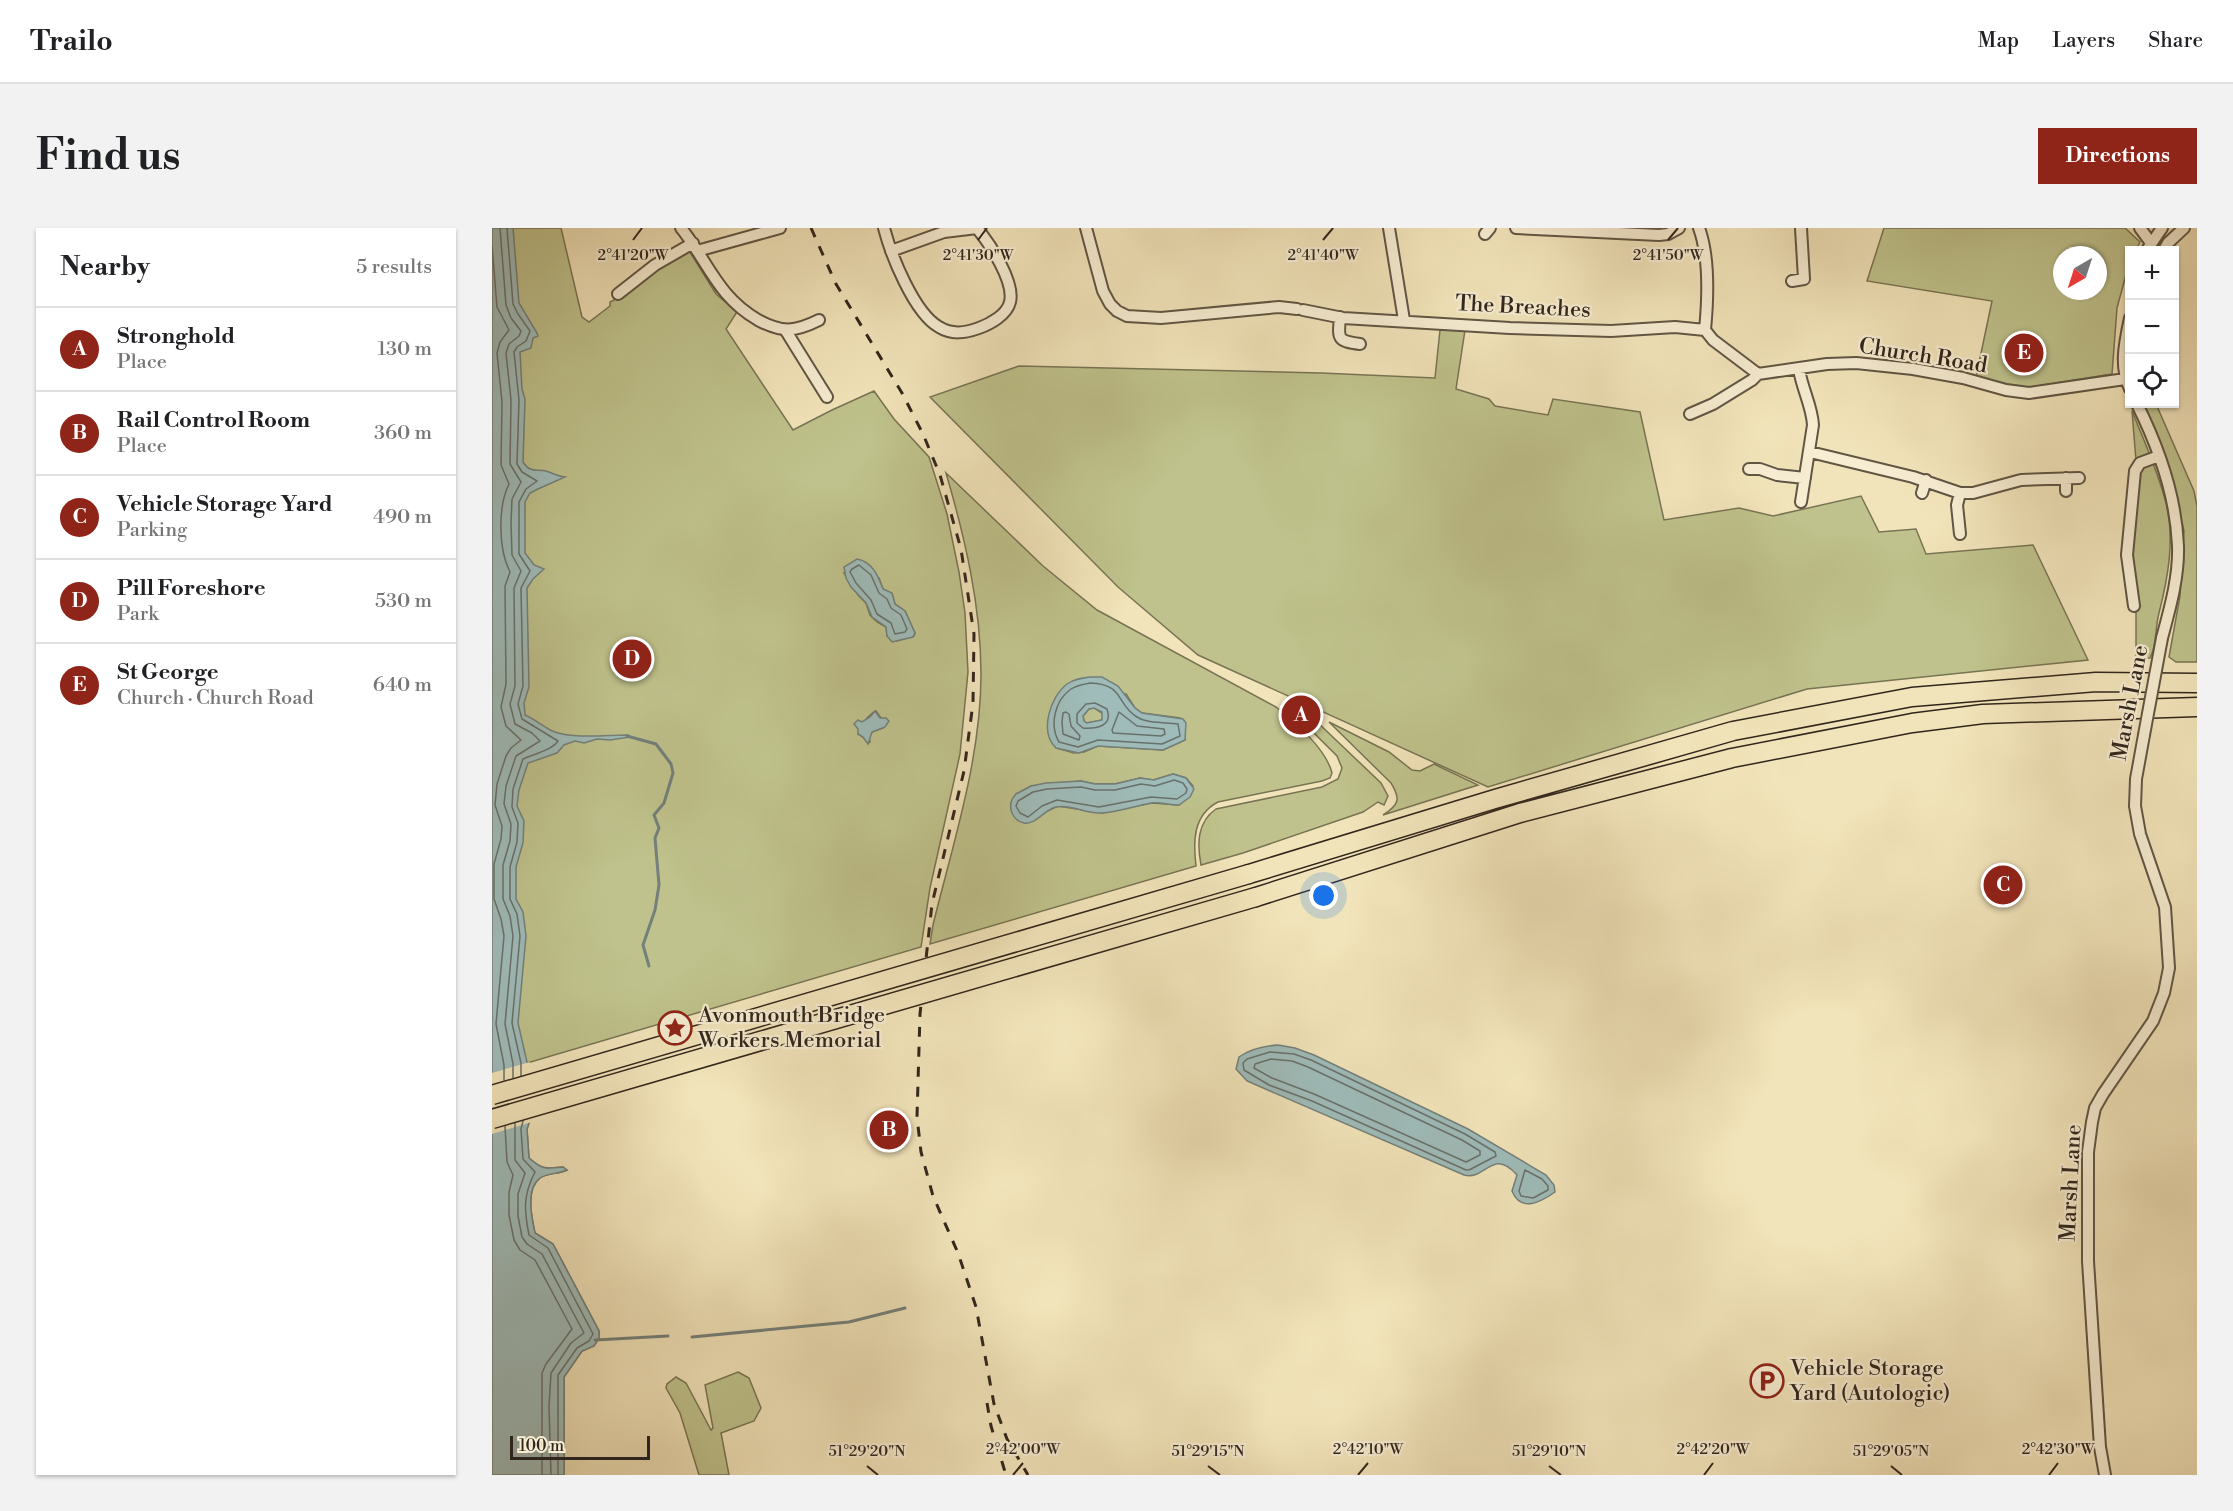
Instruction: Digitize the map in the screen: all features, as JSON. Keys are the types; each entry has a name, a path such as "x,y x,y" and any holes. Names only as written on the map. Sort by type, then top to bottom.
{"highway":[{"path":"492,1095 1733,731 1912,697 2085,682 2197,683"},
{"path":"492,1119 1256,897 1520,813 1732,758 1912,723 1983,714 2175,706 2197,708"}],"street":[{"path":"681,228 721,288 737,305 772,327 786,331 819,320"},
{"path":"618,294 660,261 695,247 780,228"},
{"path":"884,228 891,251 909,290 927,318 937,326 949,332 971,331 1000,316 1010,303 1010,292 998,256 977,228 944,232 891,251"},
{"name":"The Breaches","path":"1086,228 1103,291 1110,304 1127,316 1161,318 1279,308 1300,309 1340,317 1510,328 1611,331 1675,327 1705,330"},
{"path":"1389,228 1404,320"},
{"path":"1516,228 1659,235 1668,234 1679,228"},
{"path":"1690,414 1713,404 1758,374 1713,340 1705,330 1707,285 1703,240 1699,228"},
{"path":"1792,281 1808,281 1802,228"},
{"path":"2140,228 2149,246"},
{"path":"2150,246 2162,228"},
{"path":"2166,246 2184,228"},
{"path":"1340,317 1338,334 1340,339 1344,342 1360,344"},
{"path":"786,331 827,397"},
{"name":"Church Road","path":"2125,346 2122,363 2125,376"},
{"name":"Church Road","path":"1758,374 1827,364 1856,363 1913,369 2029,393 2125,384"},
{"path":"1799,369 1801,385 1812,413 1810,452 1800,502"},
{"path":"815,378 826,371"},
{"name":"Marsh Lane","path":"2105,1475 2100,1447 2088,1262 2088,1152 2095,1108 2153,1021 2164,993 2169,968 2169,938 2165,908 2140,834 2135,806 2136,779 2162,638 2171,604 2178,546 2173,504 2154,438 2139,408"},
{"path":"1810,452 1926,480 1960,493 1973,493 2022,480 2079,478"},
{"path":"2134,606 2127,555 2135,471 2140,463 2159,456"},
{"path":"1749,469 1805,478"},
{"path":"2066,478 2066,491"},
{"path":"1922,493 1926,480"},
{"path":"1960,493 1957,505 1960,534"},
{"path":"1958,520 1971,518"}],"green space":[{"path":"492,228 561,228 582,317 589,322 610,306 610,302 630,290 659,266 690,252 716,294 737,312 726,329 793,430 874,391 894,419 929,457 947,514 959,572 965,613 968,672 960,754 930,888 921,947 527,1063 529,1158 544,1168 563,1167 567,1170 543,1176 535,1183 532,1189 531,1204 535,1233 553,1244 599,1331 599,1338 594,1346 582,1351 564,1377 564,1475 492,1475 492,721 548,735 492,712","holes":["844,573 879,578 883,589 892,594 895,604 905,611 915,633 914,636 897,641 887,636 886,627 870,615 866,603","876,711 881,718 883,728 872,732 868,743 858,734 860,727"]},
{"path":"1884,228 2125,228 2140,242 2138,246 2125,246 2125,279 2117,308 2112,374 2024,388 1976,377 1992,301 1867,281"},
{"path":"1440,330 1465,330 1456,389 1489,399 1495,406 1548,415 1553,399 1640,412 1664,520 1739,508 1773,516 1861,496 1879,532 1916,529 1926,554 2033,545 2088,660 1807,689 1488,787 1198,655 1118,587 930,397 1019,366 1435,378"},
{"path":"2143,408 2158,408 2194,491 2197,506 2197,662 2176,662 2169,657 2180,596 2184,531 2170,471"},
{"path":"2132,411 2163,491 2170,530 2168,572 2154,648 2150,658 2136,659 2136,607 2128,555 2137,473"},
{"path":"946,473 1043,566 1097,610 1276,707 1317,746 1329,764 1332,773 1330,778 1218,802 1210,807 1199,821 1196,830 1196,866 930,944 971,769 980,706 980,649 975,598","holes":["1126,694 1135,708 1142,713 1180,718 1185,740 1163,750 1098,746 1084,752 1074,753 1056,748 1048,721 1055,699","1173,774 1186,778 1193,786 1179,805 1152,803 1102,813 1058,806 1041,814 1016,794 1031,786 1081,781 1115,784 1140,778 1153,780"]},
{"path":"1094,708 1103,714 1102,720 1087,723 1083,716 1089,709"},
{"path":"1315,720 1381,783 1388,796 1384,805 1378,802 1363,812 1201,865 1200,834 1205,820 1216,809 1322,787 1338,779 1342,768 1337,756 1307,726"},
{"path":"1329,722 1389,752 1412,770 1420,771 1434,764 1478,785 1383,815 1397,801 1391,783"},
{"path":"738,1372 749,1378 761,1408 754,1421 721,1433 729,1475 699,1475 680,1413 666,1388 667,1384 676,1377 686,1383 711,1430 713,1428 705,1385"}],"water":[{"path":"492,228 513,228 519,303 538,336 533,338 531,348 520,352 522,389 525,399 523,462 530,469 565,477 530,493 525,502 525,553 534,565 544,569 527,588 529,687 524,703 525,715 552,731 563,734 628,735 630,737 597,739 584,743 575,741 564,745 557,753 528,763 519,790 517,806 524,821 523,843 516,867 516,899 523,912 526,936 518,1023 527,1062 529,1158 544,1168 563,1167 567,1170 543,1176 535,1183 531,1197 532,1220 535,1233 553,1244 599,1331 599,1338 594,1346 582,1351 564,1377 564,1475 492,1475"},
{"path":"857,559 871,566 883,589 892,593 895,604 905,611 915,633 913,637 892,642 887,636 886,627 872,617 866,603 846,578 844,567"},
{"path":"1087,677 1102,677 1118,686 1135,708 1142,713 1183,719 1186,723 1185,740 1163,750 1098,746 1079,753 1056,748 1048,733 1052,706 1067,684","holes":["1094,708 1102,712 1102,720 1087,723 1084,721 1083,716 1089,709"]},
{"path":"875,711 880,718 886,718 889,721 885,727 872,732 868,744 858,734 858,729 854,724 858,720 862,722"},
{"path":"1173,774 1186,778 1194,789 1190,797 1179,805 1151,803 1101,813 1062,806 1052,808 1033,822 1028,823 1016,819 1011,811 1011,802 1016,794 1031,786 1081,781 1115,784 1140,778 1154,780"},
{"path":"1278,1045 1314,1055 1468,1129 1546,1175 1554,1185 1555,1192 1538,1202 1526,1204 1516,1198 1512,1191 1517,1175 1508,1167 1495,1164 1478,1174 1464,1175 1247,1081 1236,1069 1239,1057 1257,1049"}],"pier":[{"path":"530,1062 532,1122 492,1134 492,1073"}],"waterway":[{"path":"627,736 656,744 671,764 673,773 664,803 654,815 659,828 655,838 659,885 655,910 643,945 649,966"},
{"path":"692,1337 849,1322 905,1308"},
{"path":"595,1340 668,1336"}],"railway":[{"path":"811,228 836,284 902,393 923,434 940,475 961,549 974,634 973,703 964,771 932,904 920,1014 917,1117 921,1152 933,1196 958,1253 976,1307 994,1404 1007,1439 1028,1475"},
{"path":"987,1403 991,1426 1006,1475"}],"place":[{"name":"St George","path":"2024,353"},
{"name":"Pill Foreshore","path":"632,659"},
{"name":"Stronghold","path":"1301,715"},
{"name":"Vehicle Storage Yard","path":"2003,885"},
{"name":"Avonmouth Bridge Workers Memorial","path":"675,1028"},
{"name":"Rail Control Room","path":"889,1130"},
{"name":"Vehicle Storage Yard (Autologic)","path":"1767,1381"}]}
